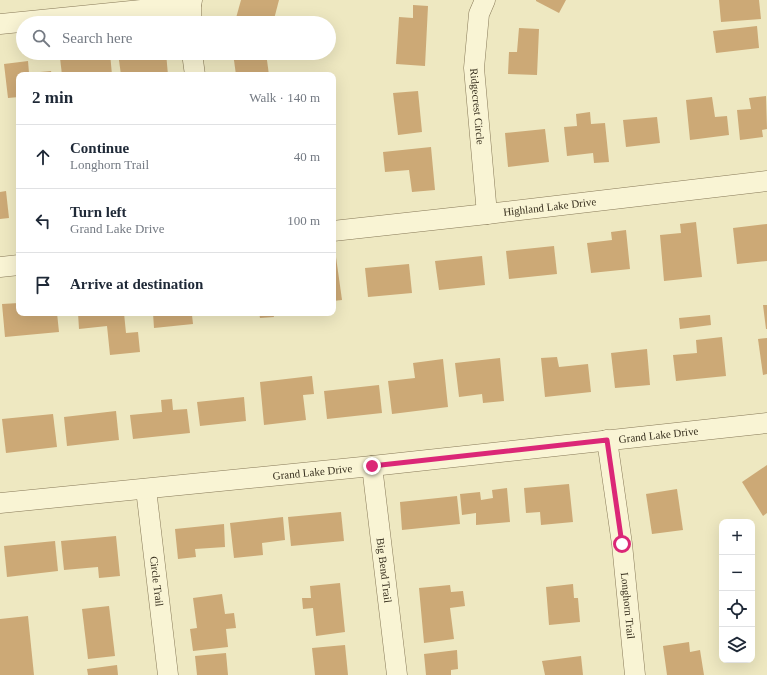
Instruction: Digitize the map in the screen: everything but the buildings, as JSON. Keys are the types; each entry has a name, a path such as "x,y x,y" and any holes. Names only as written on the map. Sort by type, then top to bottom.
{"street":[{"name":"Ridgecrest Circle","path":"485,0 479,14 474,68 487,214"},
{"path":"102,16 191,9"},
{"path":"0,24 16,23"},
{"path":"193,60 195,72"},
{"name":"Highland Lake Drive","path":"336,231 767,181"},
{"path":"0,267 16,265"},
{"name":"Grand Lake Drive","path":"0,503 372,466 767,423"},
{"name":"Longhorn Trail","path":"607,440 622,544 635,675"},
{"name":"Big Bend Trail","path":"372,466 397,675"},
{"name":"Circle Trail","path":"146,489 168,675"}],"route":[{"path":"372,466 607,440 622,544"}]}
